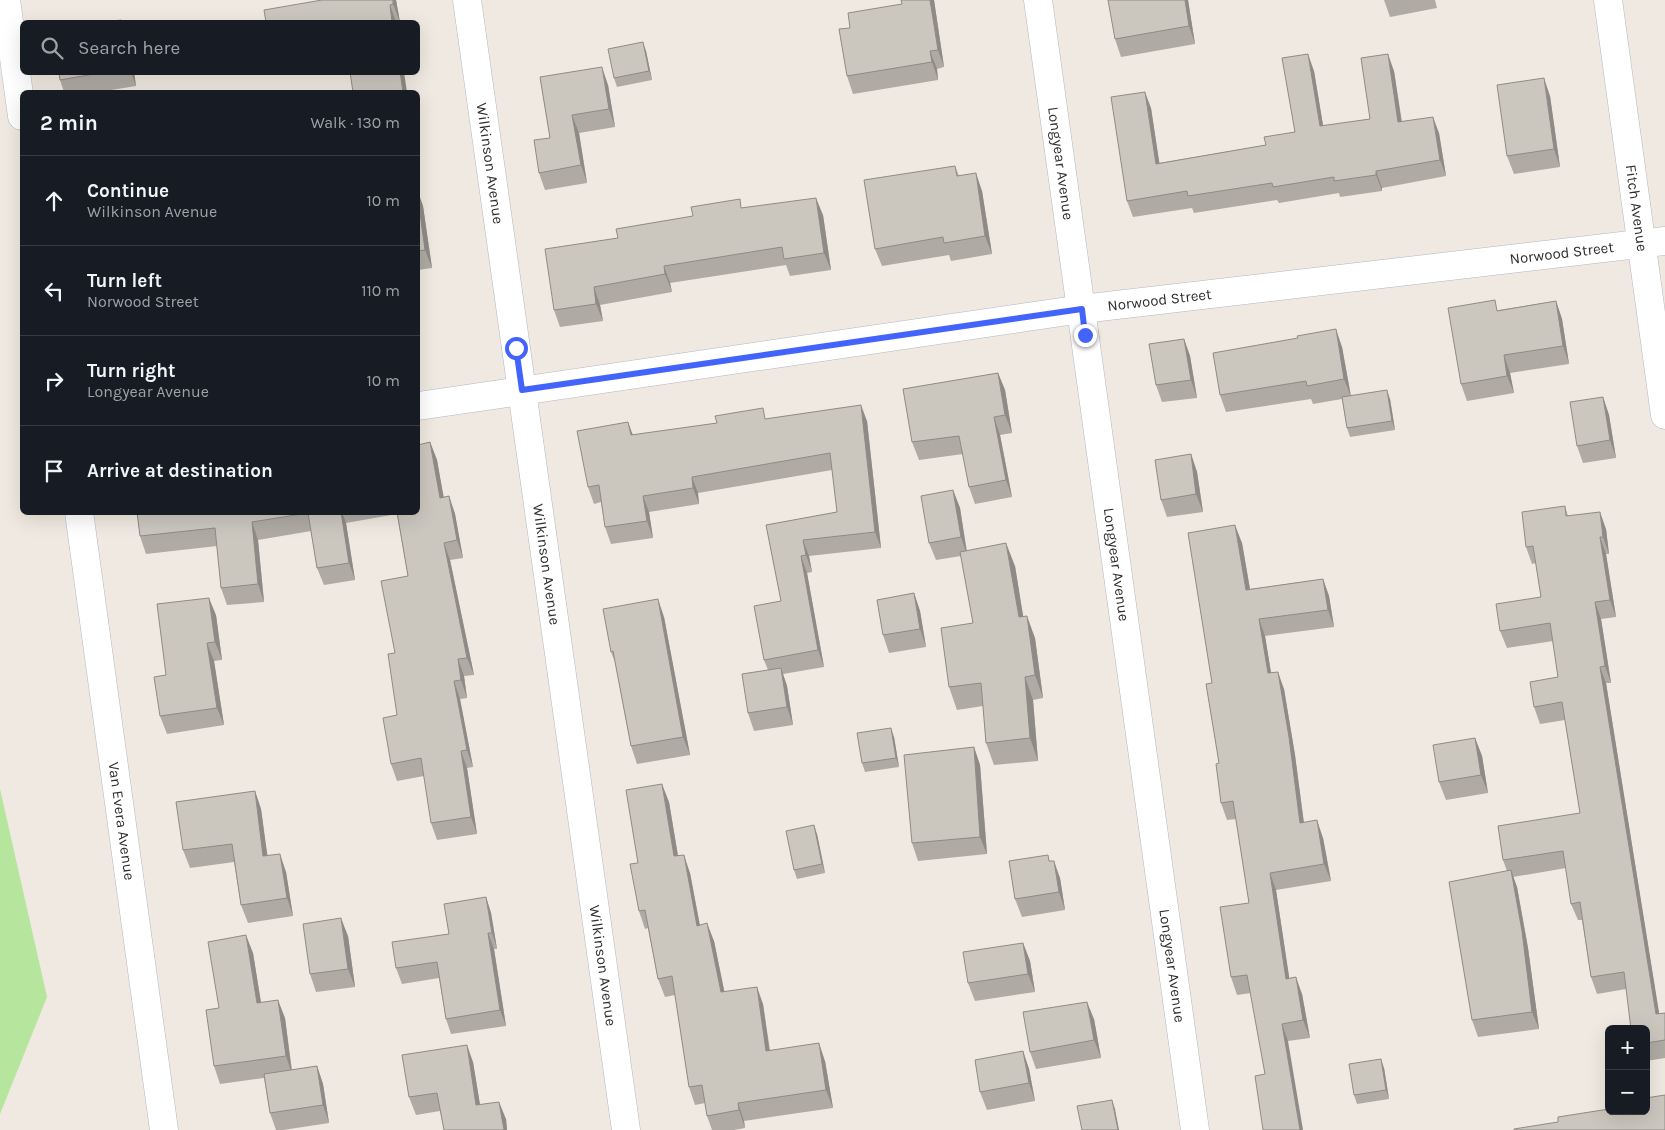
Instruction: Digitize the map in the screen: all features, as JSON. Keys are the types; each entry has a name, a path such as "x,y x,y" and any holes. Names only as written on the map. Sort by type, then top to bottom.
{"street":[{"path":"6,0 20,102"},
{"name":"Wilkinson Avenue","path":"467,0 626,1130"},
{"name":"Longyear Avenue","path":"1038,0 1195,1130"},
{"name":"Fitch Avenue","path":"1608,0 1653,242 1665,415"},
{"name":"Norwood Street","path":"420,406 1082,309 1653,242"},
{"name":"Van Evera Avenue","path":"79,515 164,1130"}],"green space":[{"path":"0,789 47,997 0,1114"}],"building":[{"path":"322,0 393,0 393,4 390,5 392,20 266,20 264,10"},
{"path":"901,0 930,0 938,50 930,51 932,62 847,76 839,29 850,28 848,13 902,4"},
{"path":"1108,0 1185,0 1189,26 1115,39"},
{"path":"643,42 649,71 614,78 608,49"},
{"path":"1308,54 1320,126 1370,119 1361,58 1388,54 1398,122 1433,117 1440,160 1376,171 1376,175 1334,181 1334,177 1273,187 1272,183 1188,196 1187,191 1127,201 1111,97 1145,92 1156,164 1266,145 1264,137 1295,132 1282,58"},
{"path":"602,67 609,109 572,115 581,165 539,173 534,140 550,138 540,77"},
{"path":"59,75 88,75 60,80"},
{"path":"350,75 400,75 403,90 353,90"},
{"path":"1544,78 1554,149 1507,156 1497,85"},
{"path":"955,166 957,176 976,173 985,236 944,243 943,237 875,249 864,180"},
{"path":"816,198 824,253 784,259 782,247 664,266 665,274 594,287 596,304 554,310 545,249 618,238 616,229 693,216 691,207 740,199 741,208"},
{"path":"420,213 425,250 420,251"},
{"path":"1495,300 1497,311 1556,301 1563,346 1504,355 1507,376 1461,384 1448,308"},
{"path":"1336,329 1344,379 1307,386 1306,381 1220,395 1213,353 1298,338 1297,336"},
{"path":"1184,339 1191,380 1156,385 1149,344"},
{"path":"998,373 1005,415 994,417 1006,480 969,487 959,436 912,442 903,389"},
{"path":"1387,390 1392,421 1347,428 1342,397"},
{"path":"1603,397 1610,440 1577,446 1570,402"},
{"path":"861,405 875,532 803,540 806,555 801,556 818,650 764,660 754,606 781,601 766,525 837,512 830,453 692,477 693,488 643,496 647,521 605,527 599,485 588,487 577,431 628,422 631,435 717,423 715,416 763,408 765,419"},
{"path":"430,442 440,498 449,496 457,540 444,543 467,658 458,659 461,680 454,681 467,750 461,751 471,817 431,823 421,758 391,764 383,718 397,715 388,654 395,653 381,581 408,576 398,515 420,515 420,444"},
{"path":"1191,454 1196,494 1161,500 1155,460"},
{"path":"953,490 961,537 929,543 921,496"},
{"path":"1565,506 1566,516 1600,512 1603,537 1600,537 1610,600 1595,602 1605,666 1600,667 1656,1014 1665,1013 1665,1040 1650,1042 1650,1025 1631,1025 1624,972 1591,977 1580,902 1571,904 1563,851 1503,860 1498,826 1580,813 1562,702 1534,707 1530,682 1558,677 1550,623 1500,631 1496,604 1541,597 1533,546 1526,547 1522,512"},
{"path":"137,515 296,515 252,522 258,584 221,588 215,528 140,536"},
{"path":"308,515 341,515 349,563 317,568"},
{"path":"1235,525 1246,590 1323,579 1328,610 1259,619 1268,673 1278,672 1289,737 1300,823 1317,820 1324,864 1270,873 1286,979 1296,977 1303,1020 1282,1024 1300,1130 1263,1130 1255,1076 1265,1074 1247,975 1231,977 1220,907 1249,903 1233,801 1221,803 1216,764 1219,763 1206,684 1212,683 1188,533"},
{"path":"1006,543 1019,617 1027,616 1035,675 1025,677 1030,738 986,743 981,683 949,687 941,628 973,623 960,552"},
{"path":"914,593 920,629 883,635 877,600"},
{"path":"209,598 215,642 207,643 217,708 160,716 154,677 166,675 157,604"},
{"path":"658,599 683,737 631,746 603,609"},
{"path":"781,668 787,707 748,713 742,674"},
{"path":"891,728 896,758 862,763 857,733"},
{"path":"1475,738 1481,775 1439,782 1433,745"},
{"path":"974,747 980,837 912,843 904,755"},
{"path":"662,784 674,856 684,855 697,926 707,923 721,992 757,987 766,1051 819,1043 826,1090 738,1103 739,1110 707,1116 702,1085 689,1087 672,976 658,979 645,910 639,911 630,864 638,863 626,790"},
{"path":"255,791 263,856 280,854 287,898 241,905 232,844 183,850 176,802"},
{"path":"814,825 822,864 794,870 786,831"},
{"path":"1048,855 1049,861 1054,861 1059,892 1015,899 1009,861"},
{"path":"1511,870 1522,931 1532,1012 1472,1020 1449,882"},
{"path":"486,897 492,933 488,933 500,1010 446,1019 437,962 396,968 392,942 449,934 444,904"},
{"path":"341,918 348,969 310,974 303,924"},
{"path":"246,935 257,1003 278,1000 286,1056 214,1066 206,1010 219,1008 208,942"},
{"path":"1023,943 1028,974 968,983 963,952"},
{"path":"1087,1002 1094,1040 1030,1052 1023,1012"},
{"path":"467,1045 476,1105 499,1102 504,1130 444,1130 437,1093 409,1097 402,1055"},
{"path":"1023,1051 1029,1083 980,1092 975,1060"},
{"path":"1381,1059 1386,1090 1354,1095 1349,1064"},
{"path":"317,1066 323,1105 270,1113 264,1074"},
{"path":"1665,1095 1665,1130 1514,1130 1558,1122 1558,1117 1605,1110 1605,1115 1650,1115 1650,1097"},
{"path":"1112,1100 1118,1130 1082,1130 1077,1106"}],"route":[{"path":"516,348 522,390 1082,309 1085,335"}]}
